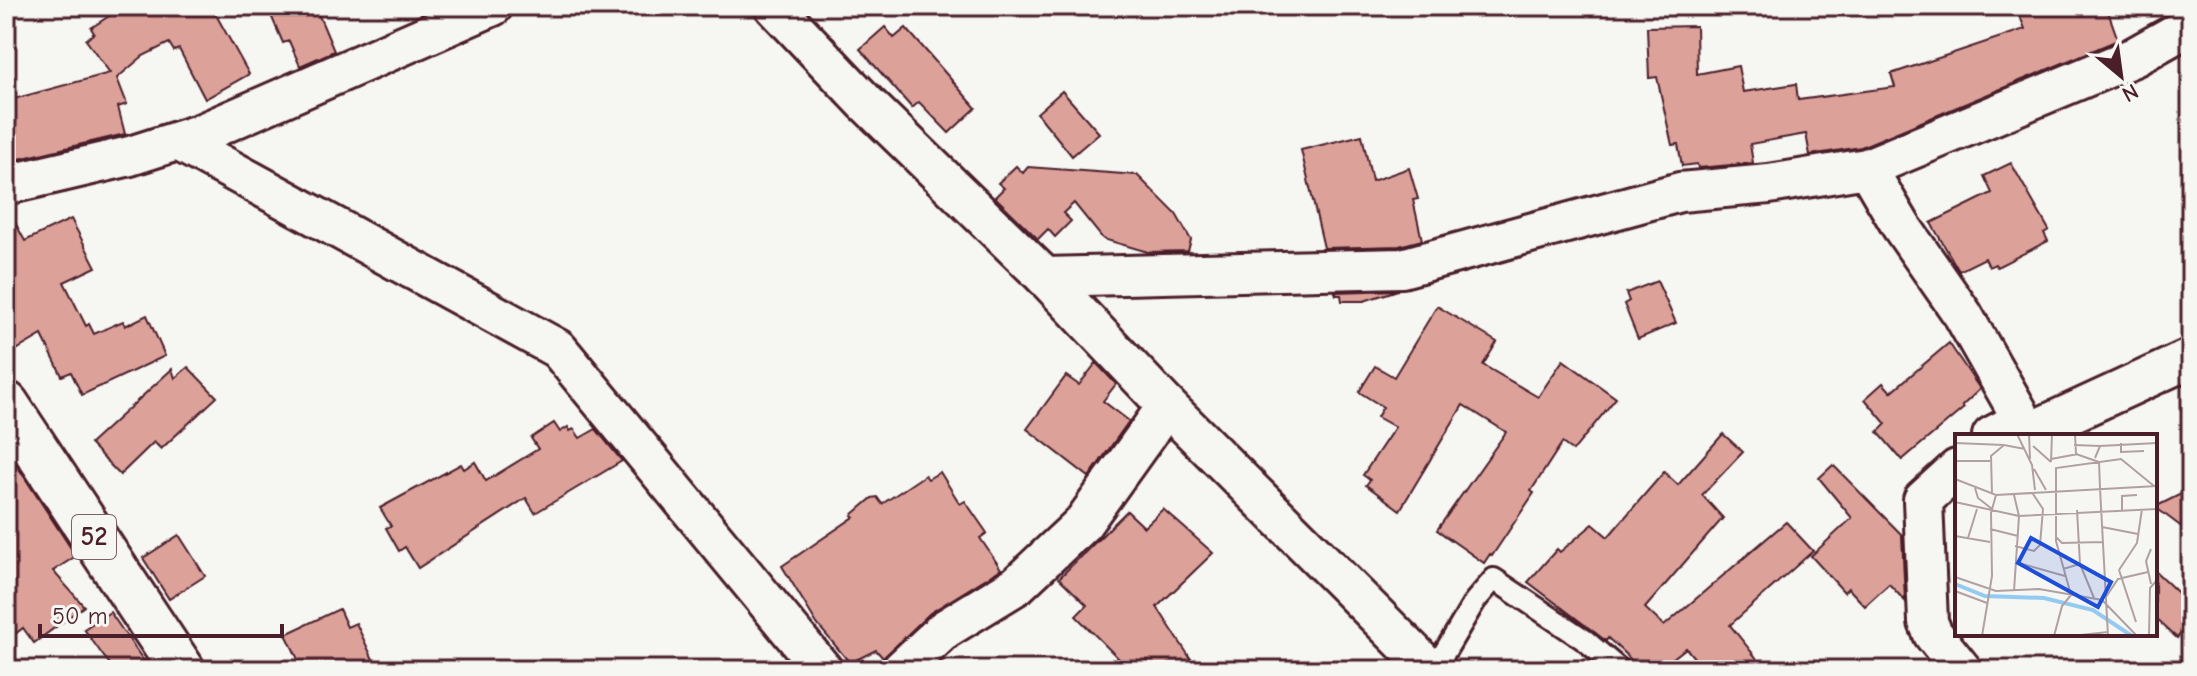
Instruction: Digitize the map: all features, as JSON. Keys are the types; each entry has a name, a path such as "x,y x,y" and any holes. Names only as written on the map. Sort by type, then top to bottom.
{"main road":[{"name":"52","path":"6,404 182,670"}],"street":[{"path":"6,185 130,156 178,141 493,6"},
{"path":"774,6 866,103 1045,277 1167,406 1432,670"},
{"path":"1045,277 1402,268 1680,192 1769,184 1867,168 2134,57 2191,25"},
{"path":"178,141 558,349 823,670"},
{"path":"1867,168 1901,226 1963,315 2018,412 2007,432"},
{"path":"2007,432 2032,431 2191,358"},
{"path":"901,670 945,629 1017,585 1083,523 1167,406"},
{"path":"1955,471 1923,500 1928,622 1933,634 1962,670"}],"lane":[{"path":"1432,670 1475,601 1494,579 1586,641 1620,670"}],"building":[{"path":"124,6 211,6 249,74 205,99 179,49 174,51 169,43 143,56 117,78 127,104 118,107 125,134 6,162 6,101 110,73 86,40 94,33 91,28"},
{"path":"267,6 315,6 334,51 300,66 289,41 283,43"},
{"path":"2016,6 2106,6 2118,40 1861,147 1810,155 1806,134 1750,144 1753,163 1698,168 1697,164 1682,166 1678,144 1672,145 1657,77 1649,78 1647,27 1696,26 1697,74 1738,66 1743,92 1796,84 1798,100 1895,87 1891,74 2025,29"},
{"path":"885,27 894,38 906,28 976,108 949,133 919,102 912,108 860,49"},
{"path":"1062,91 1099,133 1072,156 1037,113"},
{"path":"1362,135 1372,181 1409,168 1418,199 1413,200 1422,240 1399,246 1324,248 1301,150"},
{"path":"2011,163 2049,230 2044,233 2048,241 1997,267 1995,264 1989,267 1985,258 1959,271 1931,223 1992,193 1984,176"},
{"path":"1016,166 1023,173 1028,167 1137,175 1176,214 1191,240 1188,251 1148,252 1103,239 1074,203 1063,213 1071,221 1055,237 1048,229 1038,239 995,197 1004,188 998,183"},
{"path":"6,206 25,241 71,219 96,267 64,282 86,326 89,324 94,334 123,321 125,326 147,315 165,356 82,395 71,372 62,376 42,335 6,356"},
{"path":"1657,281 1676,323 1638,339 1624,304 1629,301 1626,293"},
{"path":"1398,290 1364,301 1342,301 1341,295 1335,292"},
{"path":"1437,306 1497,342 1483,365 1538,397 1563,360 1616,398 1573,451 1562,443 1531,491 1534,493 1492,556 1490,554 1484,563 1437,530 1506,432 1463,405 1400,510 1366,485 1370,480 1363,475 1395,427 1377,417 1383,407 1359,392 1375,366 1394,377"},
{"path":"1949,343 1980,389 1962,406 1964,408 1902,460 1878,432 1886,424 1865,399 1883,383 1891,392"},
{"path":"1096,363 1116,384 1103,401 1129,421 1089,477 1027,429 1066,376 1079,385"},
{"path":"188,367 217,397 161,449 154,442 120,475 90,444 172,369 175,378"},
{"path":"554,423 560,432 568,427 570,431 574,429 580,438 596,429 622,461 535,513 526,498 418,568 405,547 399,551 386,528 391,526 380,508 461,464 464,469 475,462 486,481 538,449 531,438"},
{"path":"1723,434 1743,452 1702,495 1723,518 1645,608 1664,626 1786,522 1813,551 1730,625 1766,670 1704,670 1686,648 1658,670 1642,670 1608,638 1606,641 1528,582 1557,549 1560,552 1593,524 1608,537 1664,472 1678,485"},
{"path":"6,449 76,556 53,571 84,606 34,643 23,628 6,641"},
{"path":"1833,465 1902,535 1905,601 1889,584 1865,606 1848,588 1844,592 1811,556 1852,518 1819,478"},
{"path":"940,472 960,504 965,501 987,533 980,538 1001,569 930,613 883,658 876,650 850,663 817,624 782,566 854,517 852,515 872,498 877,497 882,504 925,475 928,479"},
{"path":"2191,489 2191,534 2157,508"},
{"path":"1163,509 1213,553 1157,607 1198,670 1130,670 1076,616 1087,605 1059,578 1127,511 1144,527"},
{"path":"179,535 205,576 169,599 143,558"},
{"path":"2157,573 2191,605 2191,622 2177,638 2157,620"},
{"path":"339,609 347,627 356,623 378,670 303,670 286,634"},
{"path":"110,612 150,670 115,670 84,629"}]}
